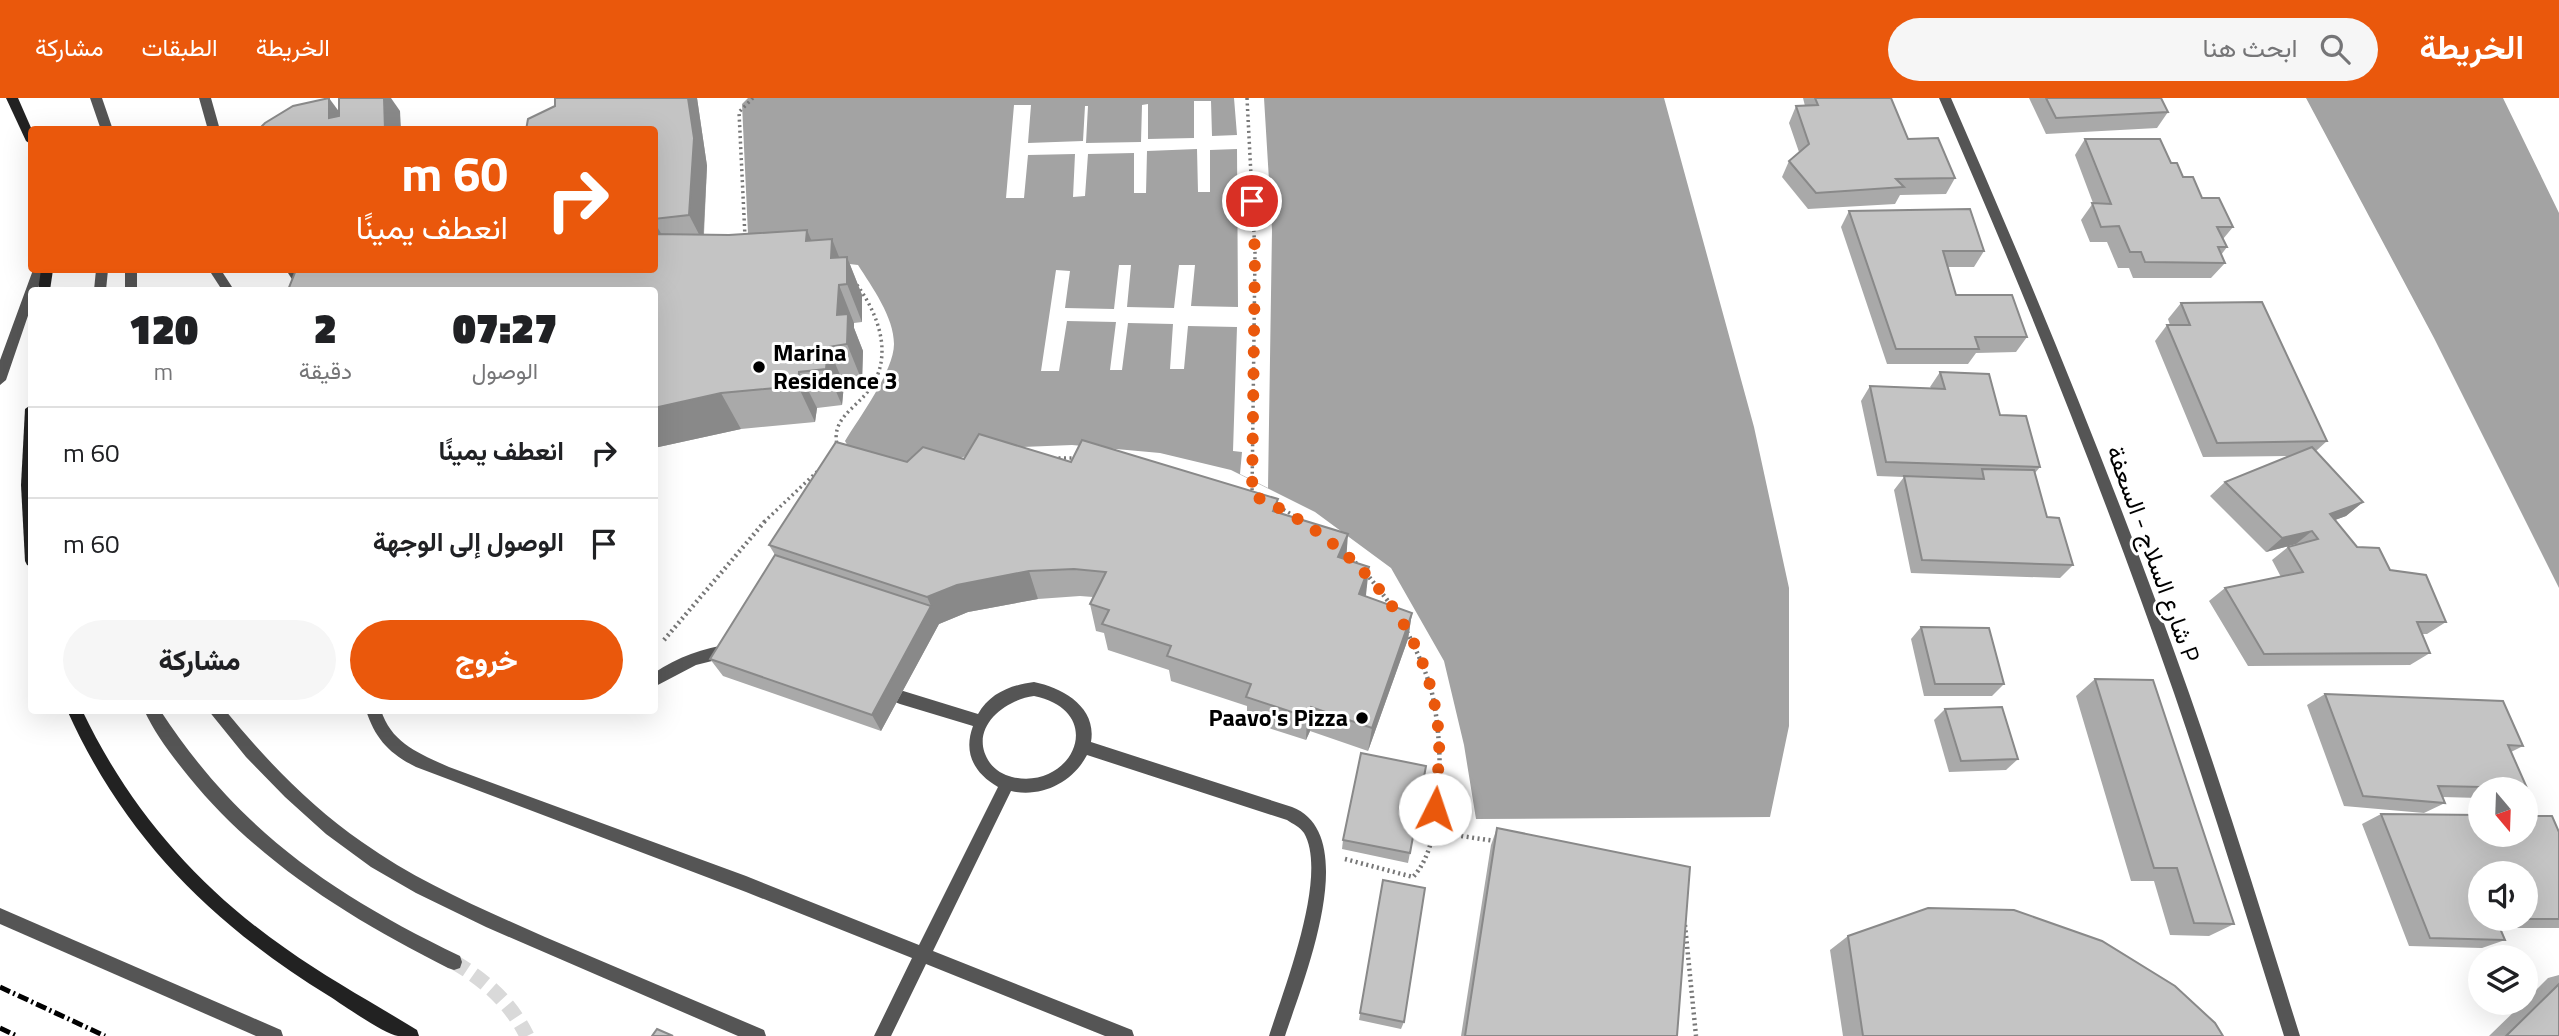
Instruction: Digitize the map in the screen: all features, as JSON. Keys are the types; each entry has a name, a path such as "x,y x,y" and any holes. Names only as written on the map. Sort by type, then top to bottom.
{"main road":[{"path":"12,98 28,132"},
{"path":"28,447 28,526"},
{"path":"76,714 108,775 142,824 181,870 226,914 278,953 411,1036"}],"street":[{"path":"96,98 106,126"},
{"path":"205,98 213,126"},
{"name":"شارع السلاج - السعفة P","path":"1945,98 2044,331 2122,534 2210,778 2292,1036"},
{"path":"0,380 28,299"},
{"path":"658,678 672,668 694,659 739,649"},
{"path":"1034,689 1051,691 1076,708 1082,722 1082,746 1079,756 1068,771 1053,781 1035,787 1007,784 986,771 978,756 976,741 988,710 1017,691 1034,689"},
{"path":"900,697 982,722"},
{"path":"154,714 181,756 214,796 296,872 386,929 454,962"},
{"path":"218,714 248,752 286,790 329,827 376,861 429,892 485,919 758,1036"},
{"path":"374,714 377,728 399,752 445,773 746,884 1126,1036"},
{"path":"1082,746 1292,814 1309,828 1317,852 1320,876 1317,902 1277,1036"},
{"path":"882,1036 1007,784"},
{"path":"0,916 275,1036"}],"path":[{"path":"745,245 739,112 753,98"},
{"path":"1247,98 1255,253 1252,495"},
{"path":"839,452 835,443 838,424 871,389 882,354 878,315 869,297 855,282"},
{"path":"1048,458 1083,458"},
{"path":"662,641 759,527 829,461"},
{"path":"1240,490 1308,524"},
{"path":"1341,549 1371,578 1396,611"},
{"path":"1317,852 1413,877 1423,870 1434,832 1439,741 1435,709 1416,647 1403,623"},
{"path":"1434,832 1499,841"},
{"path":"1684,919 1696,1036"}],"shaded area":[{"path":"748,98 1664,98 1754,427 1789,588 1789,726 1770,817 1476,819 1464,745 1444,661 1391,568 1315,512 1231,470 1160,453 1072,445 1001,448 912,469 854,457 845,441 875,394 888,367 894,344 890,323 858,265 806,259 748,234 742,104"},
{"path":"2306,98 2503,98 2559,213 2559,588 2434,338"}],"pier":[{"path":"1234,98 1264,98 1272,230 1268,488 1240,474 1242,452 1233,451 1237,327 1188,326 1184,369 1170,369 1173,324 1128,323 1122,370 1110,370 1116,322 1067,321 1059,371 1041,371 1056,270 1070,271 1065,308 1114,309 1119,265 1131,265 1127,307 1174,308 1179,265 1195,265 1191,306 1238,307 1237,149 1210,150 1210,192 1198,192 1197,149 1147,151 1146,193 1134,193 1134,153 1088,154 1085,196 1073,197 1075,154 1028,155 1024,198 1006,198 1014,105 1031,105 1028,143 1083,141 1085,106 1088,106 1086,143 1141,142 1142,105 1148,104 1148,139 1194,138 1194,101 1211,101 1212,136 1237,135"}],"building":[{"path":"329,98 329,118 339,116 339,98 384,98 385,126 262,126 293,106"},
{"path":"555,98 688,98 694,138 689,215 658,219 658,126 527,126 528,119 555,106"},
{"path":"1815,98 1891,98 1908,139 1938,138 1955,178 1896,179 1904,187 1816,193 1789,161 1809,144 1796,106 1818,105"},
{"path":"2046,98 2161,98 2168,112 2056,118"},
{"path":"2085,139 2160,139 2171,163 2177,163 2183,177 2193,177 2202,198 2219,198 2233,227 2217,227 2227,247 2218,247 2225,263 2145,262 2141,252 2130,252 2119,226 2101,227 2092,203 2111,204"},
{"path":"1970,209 1984,251 1943,251 1956,295 2012,295 2027,337 1975,337 1979,349 1896,349 1849,211"},
{"name":"Marina Residence 3","path":"807,230 806,241 832,239 831,258 847,257 847,284 839,285 837,315 848,314 847,344 828,347 826,369 799,372 798,386 721,393 658,407 658,287 289,287 295,273 658,273 658,234 729,235"},
{"path":"2262,302 2327,441 2217,443 2167,325 2190,325 2181,303"},
{"path":"1940,372 1989,374 2000,415 2026,416 2040,467 1886,462 1870,386 1945,389"},
{"path":"979,434 1071,462 1082,440 1278,499 1273,511 1348,534 1338,557 1369,567 1359,594 1412,613 1372,728 1311,707 1307,717 1246,697 1251,684 1167,656 1171,646 1102,624 1109,610 1090,604 1106,572 1074,569 1029,571 957,585 927,597 769,545 836,442 907,462 923,447 964,459"},
{"path":"2312,447 2363,502 2330,514 2357,547 2379,548 2390,570 2426,575 2446,622 2417,622 2430,653 2264,654 2225,588 2303,572 2288,547 2318,539 2312,531 2282,538 2225,482"},
{"path":"1982,469 2034,470 2047,517 2059,518 2073,565 1922,560 1904,476 1984,479"},
{"path":"775,555 931,606 872,715 710,659"},
{"path":"1921,627 1989,628 2004,684 1935,684"},
{"path":"2095,679 2153,680 2234,924 2194,923 2177,868 2154,868"},
{"path":"2325,694 2503,701 2523,746 2508,745 2522,777 2468,777 2468,787 2438,786 2445,803 2363,796"},
{"path":"2002,707 2018,759 1961,761 1945,709"},
{"path":"1361,753 1426,766 1410,853 1343,840"},
{"path":"2381,814 2468,815 2468,847 2538,847 2538,816 2552,816 2559,832 2559,919 2538,919 2538,861 2468,861 2468,931 2501,931 2505,940 2430,938"},
{"path":"1497,828 1690,867 1677,1036 1465,1036"},
{"path":"1383,880 1425,888 1404,1022 1360,1013"},
{"path":"1928,908 2014,910 2102,941 2175,986 2215,1023 2223,1036 1863,1036 1848,936"},
{"path":"2559,984 2559,1036 2506,1036 2527,1015 2538,1015 2538,1005"},
{"path":"657,1029 673,1036 652,1036"}],"tunnel":[{"path":"454,962 496,993 527,1036"}],"railway":[{"path":"0,987 105,1036"},
{"path":"0,1028 17,1036"}],"place":[{"name":"Marina Residence 3","path":"759,367"},
{"name":"Paavo's Pizza","path":"1362,718"}],"route":[{"path":"1252,201 1255,253 1252,495 1308,524 1341,549 1371,578 1396,611 1416,647 1435,709 1439,741 1435,809"}]}
